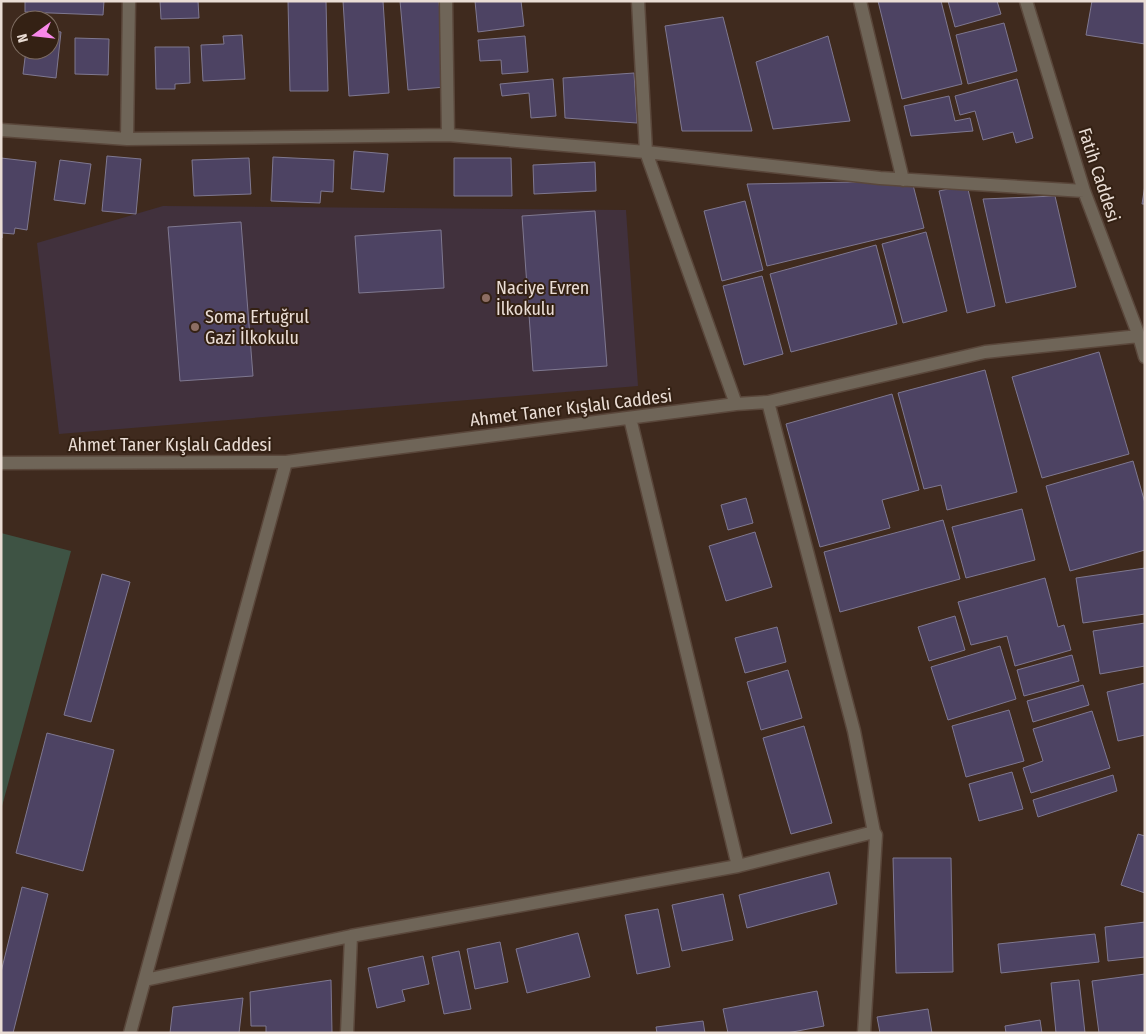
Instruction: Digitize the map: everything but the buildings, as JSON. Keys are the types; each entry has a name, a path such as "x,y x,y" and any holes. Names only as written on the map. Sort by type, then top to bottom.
{"street":[{"path":"127,139 129,1"},
{"path":"446,1 448,135"},
{"path":"638,1 646,152 736,404"},
{"path":"860,1 903,180"},
{"name":"Fatih Caddesi","path":"1026,1 1084,191 1139,336 1145,357"},
{"path":"1,130 127,139 448,135 646,152 903,180 1084,191"},
{"name":"Ahmet Taner Kışlalı Caddesi","path":"1,463 286,462 736,404 768,402 985,352 1139,336"},
{"path":"768,402 854,731 876,835 864,1033"},
{"path":"630,418 738,866"},
{"path":"130,1033 286,462"},
{"path":"145,980 351,936 738,866 874,832"},
{"path":"347,1033 351,936"}],"shaded area":[{"path":"163,206 626,210 638,386 59,434 37,243"}],"green space":[{"path":"1,533 71,551 1,810"}],"place":[{"name":"Naciye Evren İlkokulu","path":"486,298"},
{"name":"Soma Ertuğrul Gazi İlkokulu","path":"195,327"}]}
